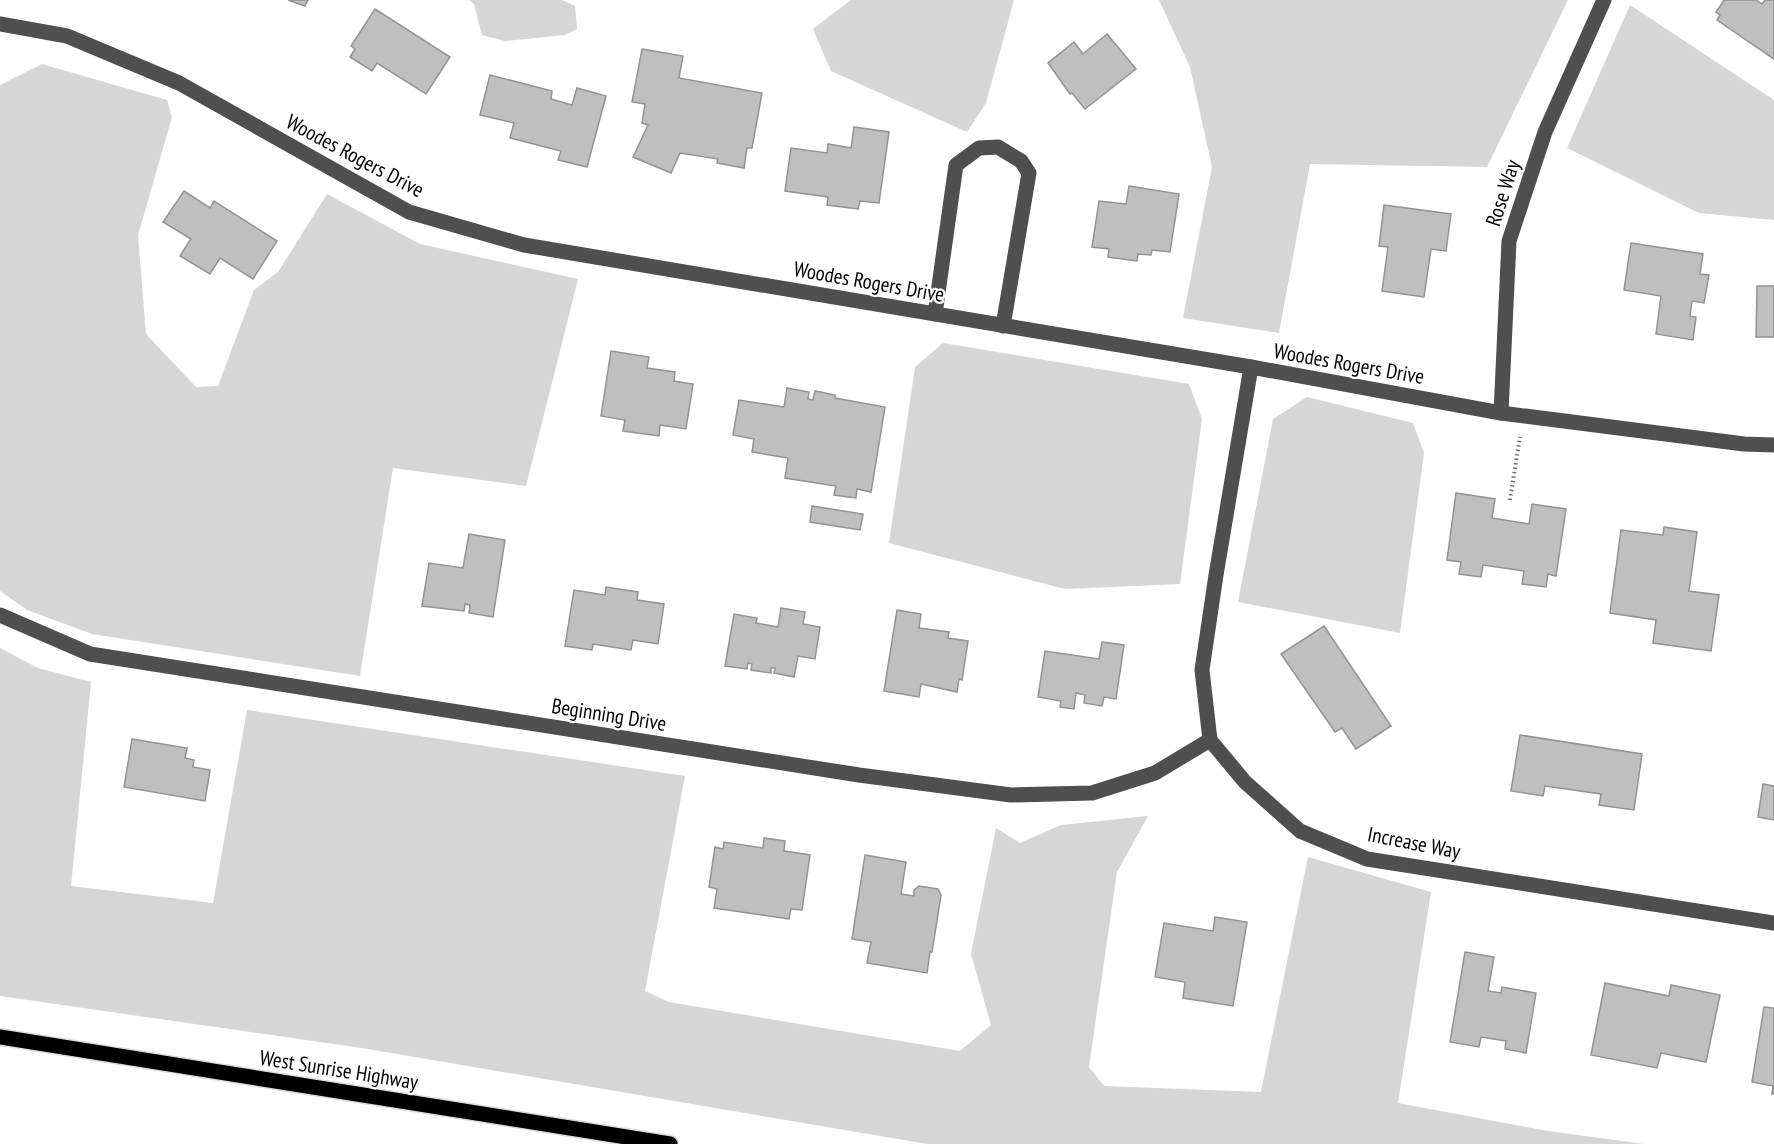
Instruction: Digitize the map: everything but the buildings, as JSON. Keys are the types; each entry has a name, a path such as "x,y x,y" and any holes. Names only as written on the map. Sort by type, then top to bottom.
{"main road":[{"name":"West Sunrise Highway","path":"0,1037 670,1144"}],"street":[{"name":"Rose Way","path":"1500,412 1509,241 1545,132 1604,0"},
{"name":"Woodes Rogers Drive","path":"0,24 67,36 179,83 409,212 524,245 1251,367 1500,412 1744,444 1774,444"},
{"path":"935,314 956,165 980,148 998,147 1021,161 1029,173 1004,326"},
{"path":"1210,740 1202,670 1251,367"},
{"name":"Beginning Drive","path":"0,615 90,654 835,772 1011,795 1092,793 1155,773 1210,740"},
{"name":"Increase Way","path":"1210,740 1245,782 1300,831 1367,859 1774,923"}],"path":[{"path":"1510,500 1523,415"}],"shaded area":[{"path":"469,0 562,0 575,6 577,29 565,35 505,41 482,35 474,4"},
{"path":"851,0 1014,0 986,103 967,132 831,71 813,29"},
{"path":"1159,0 1568,0 1487,167 1310,164 1279,333 1183,318 1212,167 1190,67"},
{"path":"1630,5 1774,100 1774,220 1699,213 1567,148"},
{"path":"42,64 167,100 172,117 138,235 146,334 196,387 218,386 254,290 278,272 327,194 420,244 578,279 526,486 393,468 360,676 92,634 27,610 0,591 0,85"},
{"path":"943,343 1189,384 1202,419 1180,584 1065,589 889,543 915,367"},
{"path":"1307,397 1413,423 1424,453 1400,633 1238,602 1273,419"},
{"path":"0,648 38,668 91,682 71,886 213,903 247,710 685,776 645,991 669,1002 960,1051 991,1025 971,954 996,828 1020,843 1061,825 1148,816 1117,872 1089,1067 1104,1086 1261,1092 1308,857 1431,892 1398,1103 1548,1131 1644,1144 927,1144 368,1049 0,996"}]}
